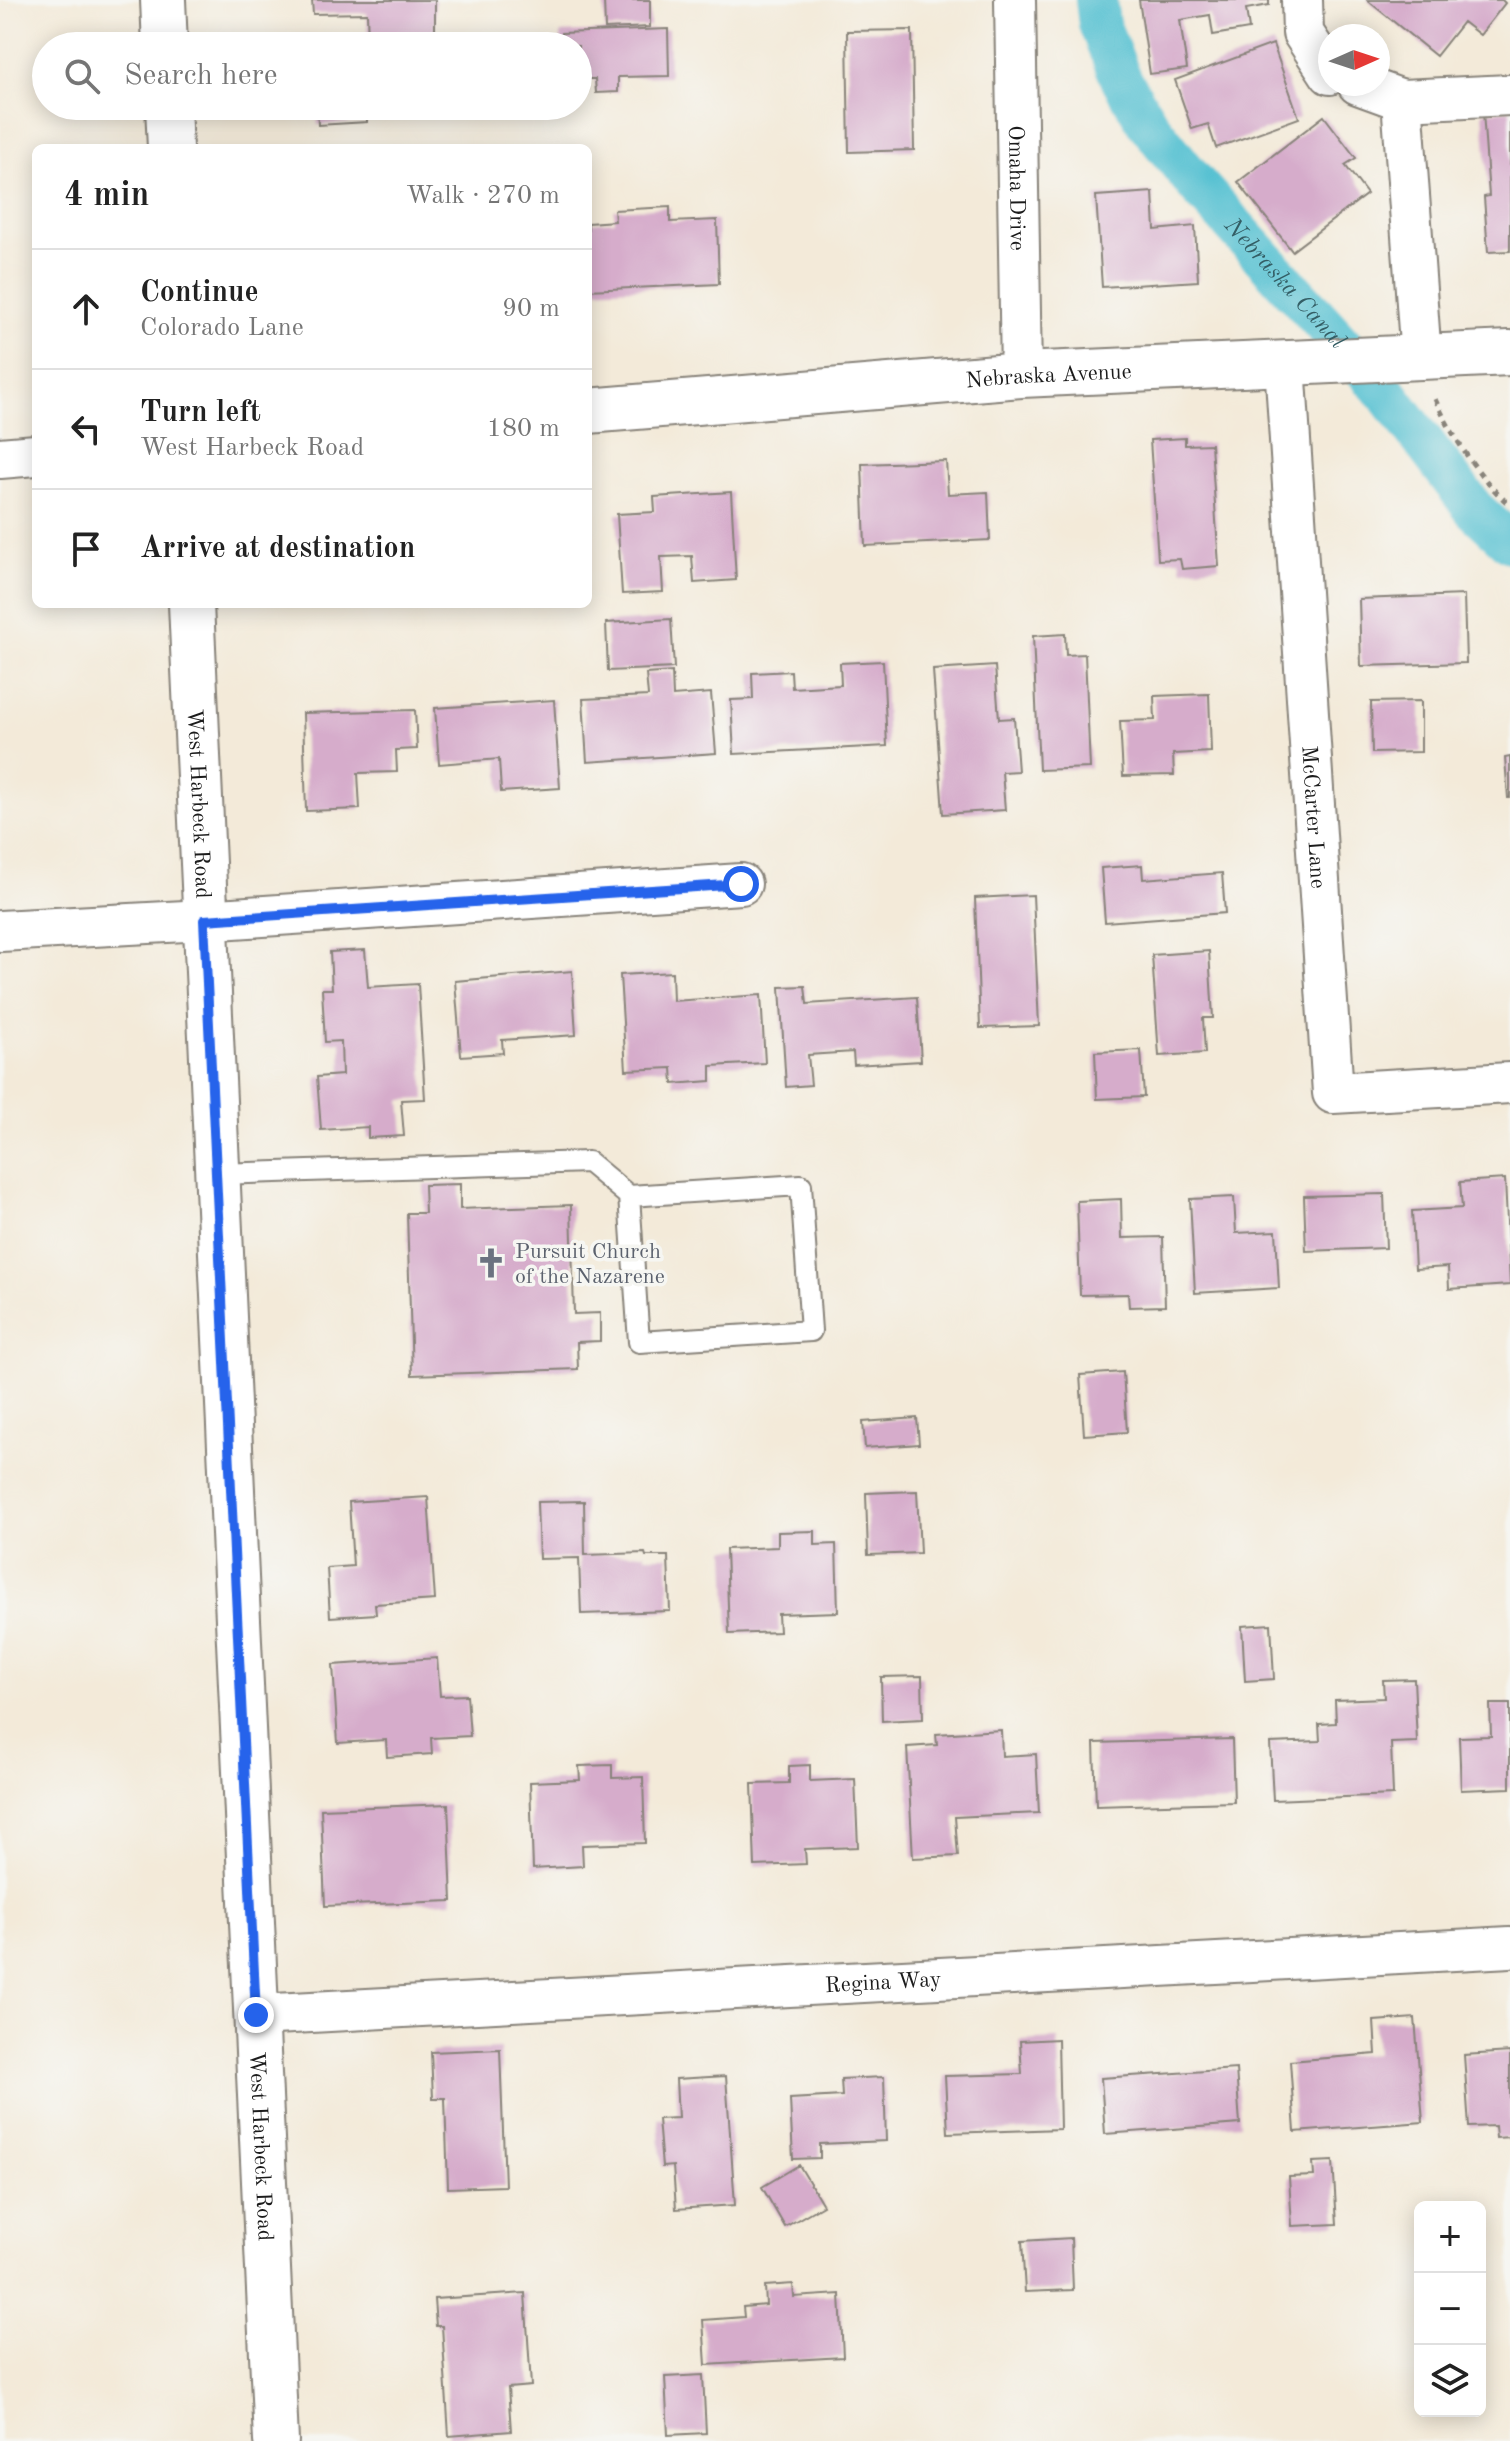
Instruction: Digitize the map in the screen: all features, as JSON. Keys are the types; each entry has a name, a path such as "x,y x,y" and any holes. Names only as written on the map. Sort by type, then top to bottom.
{"street":[{"path":"163,0 164,32"},
{"name":"Omaha Drive","path":"1015,0 1021,375"},
{"path":"1302,0 1303,33 1318,56"},
{"path":"1390,96 1402,100 1510,95"},
{"path":"1402,100 1421,358"},
{"path":"169,120 170,144"},
{"name":"Nebraska Avenue","path":"592,411 1021,375 1510,353"},
{"name":"McCarter Lane","path":"1285,364 1333,1093 1510,1083"},
{"path":"0,458 32,455"},
{"name":"West Harbeck Road","path":"191,608 276,2441"},
{"path":"0,931 741,884"},
{"name":"Regina Way","path":"256,2015 1510,1947"}],"lane":[{"path":"217,1174 588,1162 629,1196 801,1185 811,1331 639,1342 629,1196"}],"path":[{"path":"1421,358 1435,402 1495,493 1510,505"}],"building":[{"path":"312,0 435,0 435,32 368,32 367,13 313,14"},
{"path":"604,0 650,0 650,27 605,29"},
{"path":"1139,0 1269,0 1269,5 1246,9 1249,29 1213,35 1210,15 1180,20 1187,69 1150,74"},
{"path":"1367,0 1502,0 1505,3 1480,35 1463,22 1436,56"},
{"path":"668,29 669,76 618,77 618,92 596,93 595,79 592,79 592,32 588,32"},
{"path":"912,30 914,150 849,152 847,31"},
{"path":"1273,44 1299,118 1216,148 1208,124 1192,129 1175,80"},
{"path":"1510,110 1510,251 1488,252 1484,197 1489,196 1483,112"},
{"path":"1324,116 1356,158 1345,165 1367,194 1292,251 1238,182"},
{"path":"318,120 367,120 367,122 318,125"},
{"path":"1153,192 1155,230 1195,226 1198,281 1102,287 1096,196"},
{"path":"670,207 670,222 717,220 719,284 592,290 592,223 615,221 614,210"},
{"path":"1185,438 1185,445 1211,444 1219,566 1182,569 1180,559 1158,560 1150,440"},
{"path":"946,461 948,494 988,492 990,540 865,546 862,464"},
{"path":"731,492 736,580 694,583 692,556 661,557 663,592 622,594 617,514 655,512 654,497"},
{"path":"1464,595 1466,663 1361,666 1359,599"},
{"path":"671,619 674,668 608,671 606,623"},
{"path":"1065,634 1066,655 1085,654 1090,768 1039,770 1033,636"},
{"path":"883,661 887,746 734,754 731,700 753,699 752,673 791,671 792,688 841,685 840,663"},
{"path":"995,666 999,719 1014,718 1018,771 1002,772 1005,810 943,814 933,670"},
{"path":"672,672 673,696 711,693 716,753 587,762 583,699 648,696 646,674"},
{"path":"1209,694 1211,752 1173,754 1174,775 1123,776 1120,721 1155,720 1154,696"},
{"path":"554,700 560,788 501,792 499,759 439,764 435,708"},
{"path":"1421,701 1421,752 1372,753 1371,702"},
{"path":"415,710 417,749 396,750 397,772 358,773 360,809 306,811 303,713"},
{"path":"1510,757 1510,798 1508,798 1505,758"},
{"path":"1142,865 1143,879 1222,873 1225,913 1105,922 1101,868"},
{"path":"1033,895 1039,1026 980,1028 975,898"},
{"path":"365,950 368,987 418,984 425,1099 401,1100 404,1136 368,1138 368,1127 321,1130 317,1077 342,1075 341,1041 325,1042 322,989 332,989 330,952"},
{"path":"1209,951 1213,1018 1203,1018 1205,1053 1159,1056 1152,955"},
{"path":"572,971 576,1035 502,1040 503,1053 461,1056 455,981"},
{"path":"672,972 673,1001 761,995 765,1063 711,1066 711,1081 673,1084 672,1068 626,1070 620,975"},
{"path":"805,986 807,1004 917,997 921,1061 854,1065 853,1052 808,1055 811,1085 786,1087 780,987"},
{"path":"1141,1050 1144,1097 1097,1099 1095,1052"},
{"path":"1505,1179 1510,1285 1449,1289 1448,1267 1415,1269 1412,1211 1462,1208 1460,1182"},
{"name":"Pursuit Church of the Nazarene","path":"460,1184 460,1209 571,1205 574,1314 600,1313 600,1341 577,1342 578,1369 412,1375 407,1213 425,1213 424,1185"},
{"path":"1384,1194 1386,1248 1306,1251 1304,1196"},
{"path":"1234,1197 1236,1233 1276,1231 1279,1288 1195,1293 1190,1199"},
{"path":"1121,1199 1122,1238 1163,1237 1165,1306 1129,1307 1128,1294 1080,1295 1077,1201"},
{"path":"1123,1372 1127,1432 1084,1435 1080,1375"},
{"path":"917,1418 919,1444 865,1448 863,1422"},
{"path":"917,1491 920,1553 868,1555 866,1493"},
{"path":"428,1497 435,1600 375,1604 376,1614 330,1617 327,1568 353,1566 349,1502"},
{"path":"584,1501 585,1555 645,1553 646,1556 668,1556 670,1611 581,1614 579,1558 539,1559 537,1502"},
{"path":"815,1531 815,1545 836,1544 838,1612 778,1614 779,1632 729,1634 726,1549 778,1547 778,1532"},
{"path":"1271,1624 1274,1679 1245,1681 1242,1626"},
{"path":"437,1658 440,1696 467,1695 470,1736 431,1738 432,1754 387,1757 386,1740 338,1743 333,1665"},
{"path":"922,1676 923,1719 882,1721 881,1677"},
{"path":"1414,1679 1417,1742 1391,1743 1393,1795 1273,1800 1270,1743 1320,1741 1319,1724 1336,1723 1335,1700 1384,1698 1383,1680"},
{"path":"1490,1704 1510,1704 1510,1788 1461,1790 1459,1737 1491,1736"},
{"path":"1001,1730 1002,1756 1036,1754 1039,1813 955,1817 958,1856 913,1858 907,1747 937,1745 936,1734"},
{"path":"1232,1739 1234,1802 1096,1806 1094,1743"},
{"path":"612,1765 612,1778 643,1777 645,1843 582,1845 583,1866 533,1869 530,1782 580,1780 579,1766"},
{"path":"810,1765 810,1781 855,1779 858,1847 805,1849 806,1864 755,1866 752,1784 789,1783 789,1766"},
{"path":"448,1804 452,1901 325,1906 321,1809"},
{"path":"1415,2018 1423,2122 1295,2132 1290,2061 1376,2054 1374,2021"},
{"path":"1058,2039 1060,2129 948,2133 945,2076 1022,2074 1020,2041"},
{"path":"500,2049 505,2186 448,2188 445,2098 433,2098 431,2052"},
{"path":"1510,2052 1510,2137 1496,2138 1495,2126 1469,2127 1464,2055"},
{"path":"1236,2069 1240,2124 1105,2134 1101,2078"},
{"path":"726,2076 735,2205 676,2209 673,2166 662,2167 658,2119 678,2118 676,2079"},
{"path":"884,2077 886,2141 820,2144 820,2158 793,2159 790,2099 842,2096 841,2079"},
{"path":"1333,2161 1337,2224 1292,2226 1289,2177 1314,2176 1313,2162"},
{"path":"799,2165 823,2205 785,2227 762,2187"},
{"path":"1071,2238 1073,2290 1025,2292 1022,2241"},
{"path":"793,2284 794,2297 840,2294 843,2357 706,2365 703,2320 744,2317 743,2307 766,2305 765,2286"},
{"path":"525,2293 531,2386 508,2388 511,2431 449,2436 442,2326 436,2326 434,2299"},
{"path":"703,2375 706,2433 668,2435 665,2377"}],"waterway":[{"name":"Nebraska Canal","path":"1096,0 1099,24 1122,81 1148,124 1196,184 1389,396 1474,509 1510,542"}],"place":[{"name":"Pursuit Church of the Nazarene","path":"491,1263"}],"route":[{"path":"256,2015 204,920 741,884"}]}
